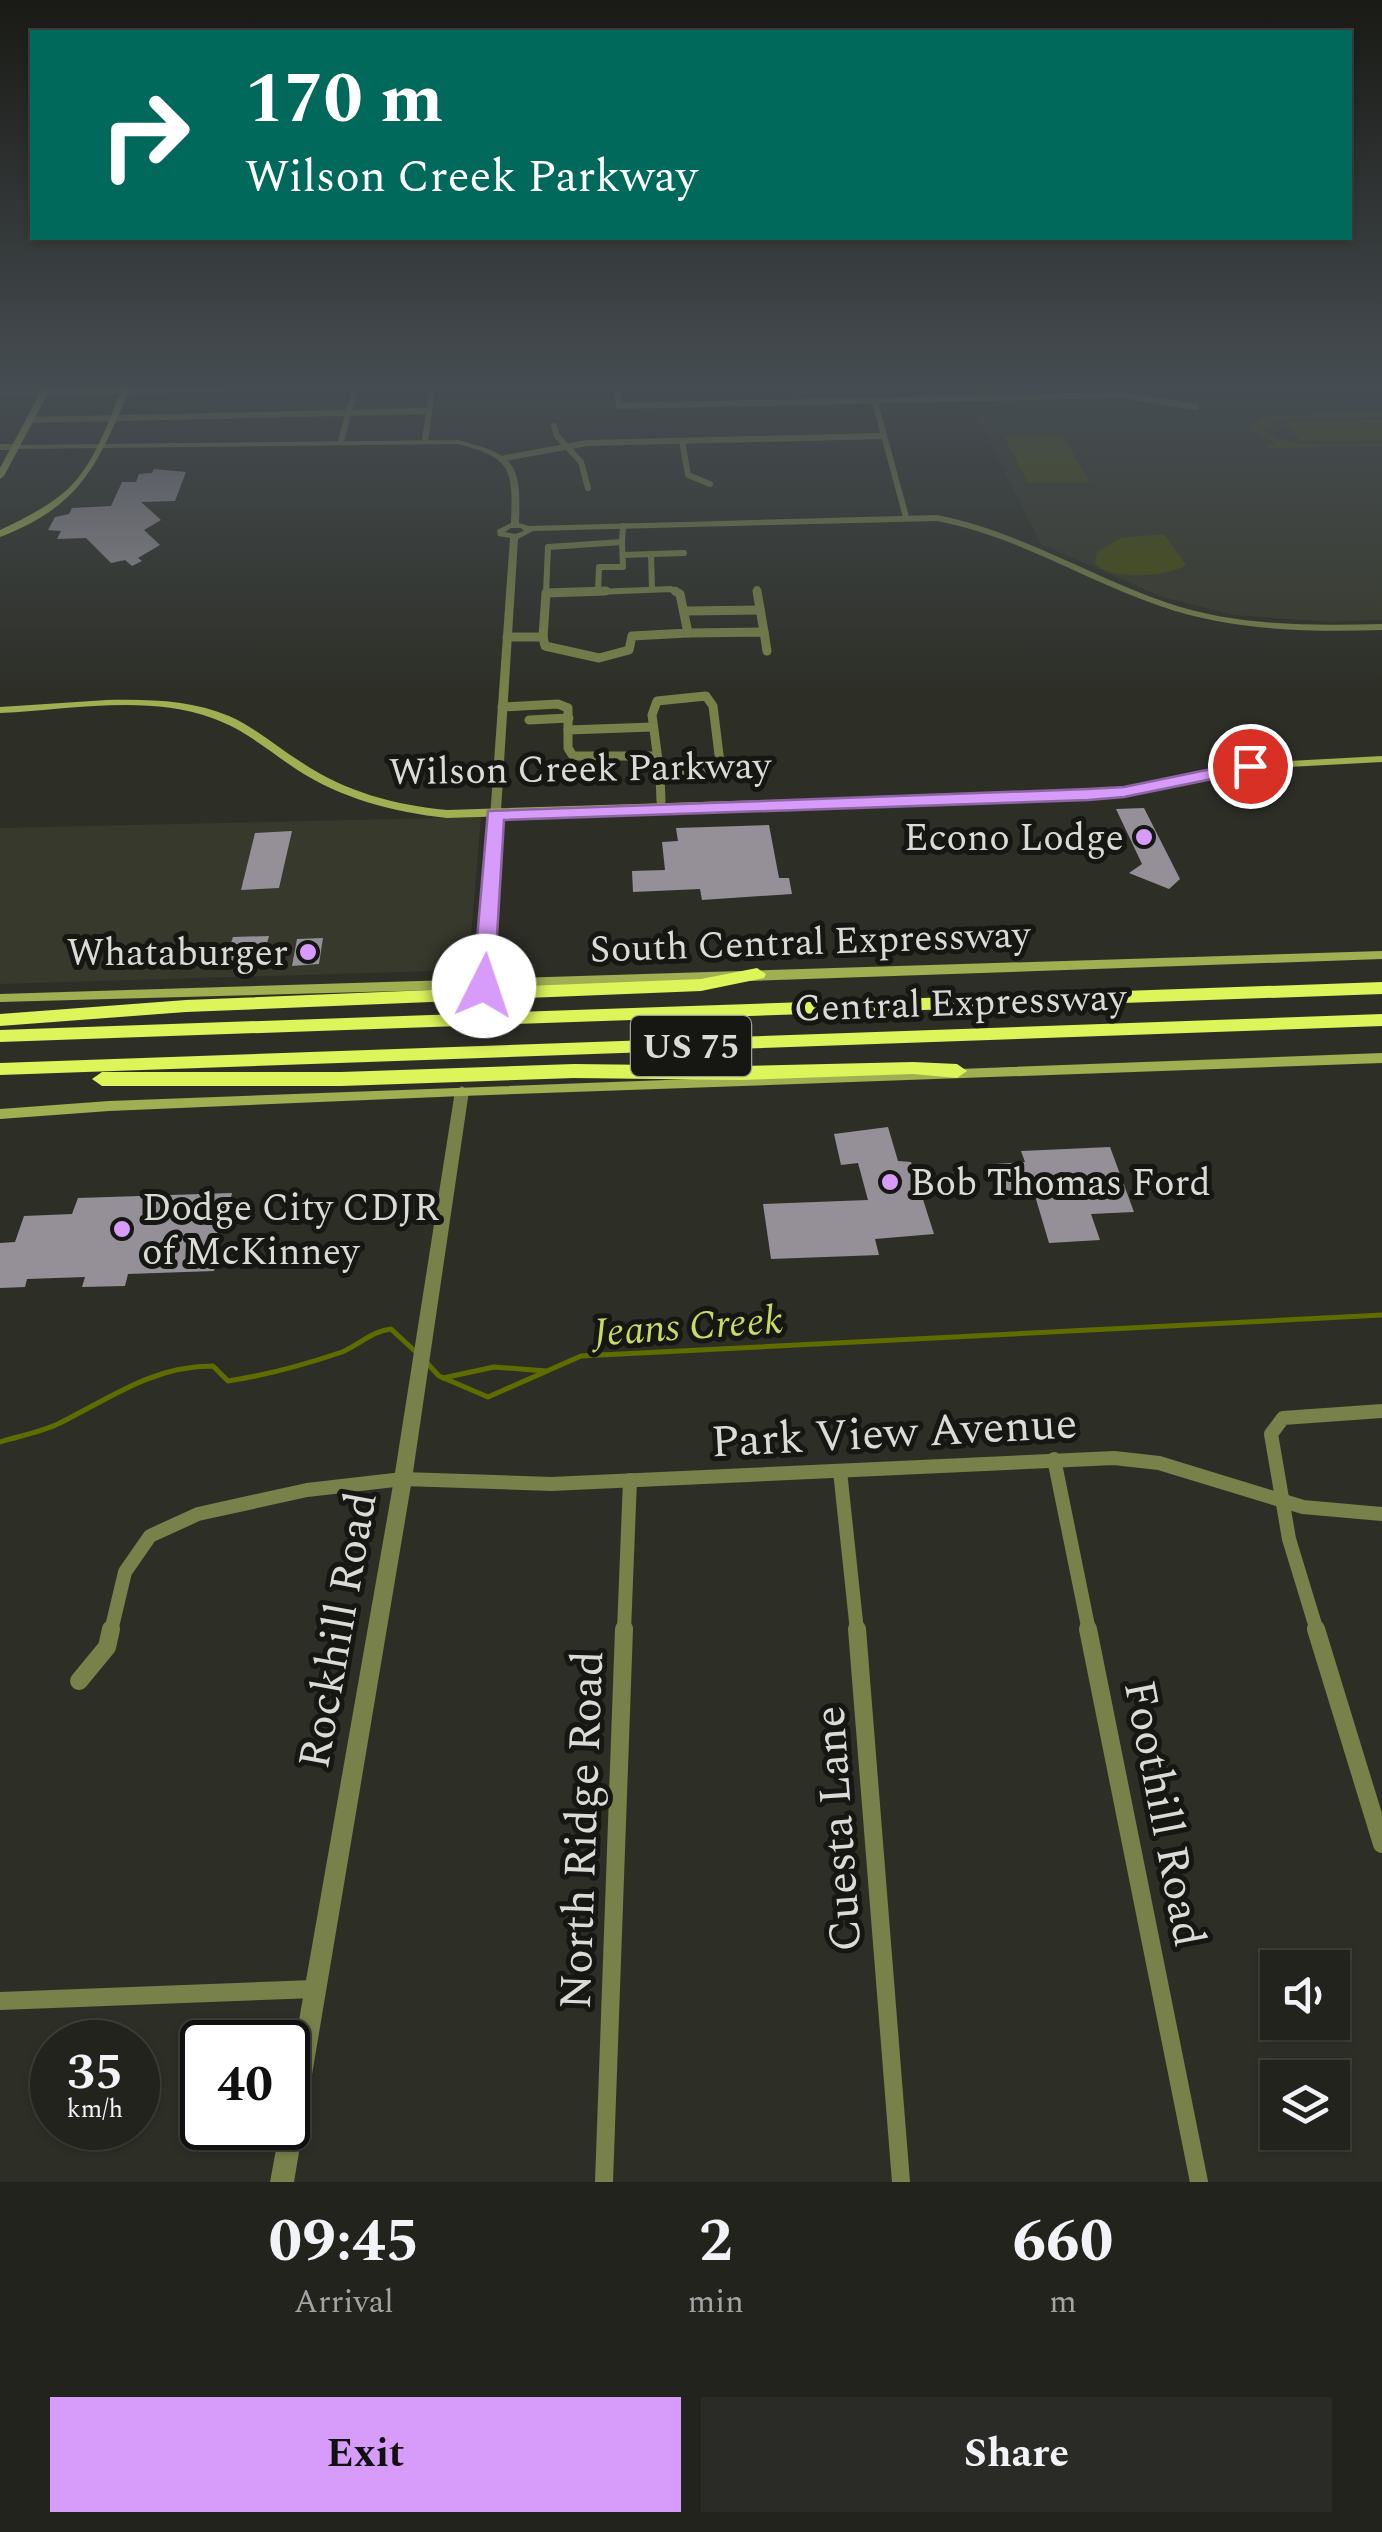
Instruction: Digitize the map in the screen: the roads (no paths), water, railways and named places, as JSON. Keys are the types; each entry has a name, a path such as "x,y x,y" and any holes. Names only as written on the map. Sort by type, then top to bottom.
{"highway":[{"path":"0,1020 186,1006 701,985 757,974"},
{"name":"Central Expressway","path":"0,1036 1382,988"},
{"name":"Central Expressway","path":"0,1070 1382,1020"},
{"path":"0,1078 341,1079 574,1071 957,1071"}],"main road":[{"path":"0,534 79,486"},
{"name":"Wilson Creek Parkway","path":"0,710 126,703 209,713 250,729 312,775 371,798 378,805 410,811 1088,794 1265,764 1382,759"},
{"name":"Wilson Creek Parkway","path":"495,811 662,800 1117,783 1148,786"},
{"name":"South Central Expressway","path":"0,998 484,986 1382,955"},
{"path":"0,1114 462,1091 1382,1058"}],"street":[{"path":"515,525 516,486"},
{"path":"898,486 906,517"},
{"path":"529,530 514,537 500,532 515,525 529,530 906,517 953,520 983,528 1142,597 1194,613 1294,628 1382,627"},
{"path":"598,591 599,568 623,566 622,526"},
{"path":"484,986 514,537"},
{"path":"622,542 548,547 542,637 545,646 602,658 629,650 632,636 764,632"},
{"path":"624,555 684,553"},
{"path":"651,554 652,589"},
{"path":"546,593 652,589 680,594 687,611 688,634"},
{"path":"756,589 768,651"},
{"path":"687,611 760,610"},
{"path":"507,637 542,637"},
{"path":"660,775 721,771 713,706 706,696 657,701 653,727 662,800"},
{"path":"502,706 558,704 568,708 568,748 572,756 657,756"},
{"path":"528,720 569,718"},
{"path":"568,730 653,727"},
{"name":"Rockhill Road","path":"282,2182 403,1479 462,1091"},
{"path":"1382,1411 1297,1416 1275,1425 1271,1434 1281,1502 1382,1844"},
{"name":"Park View Avenue","path":"79,1681 107,1647 128,1564 141,1544 157,1531 198,1514 307,1490 403,1479 522,1485 1114,1458 1159,1462 1281,1502 1382,1514"},
{"name":"Foothill Road","path":"1054,1459 1200,2182"},
{"name":"Cuesta Lane","path":"840,1471 864,1692 901,2182"},
{"name":"North Ridge Road","path":"604,2182 630,1480"},
{"path":"0,2001 313,1989"}],"waterway":[{"name":"Jeans Creek","path":"443,1378 488,1397 581,1356 1382,1315"},
{"name":"Jeans Creek","path":"0,1442 53,1426 171,1371 213,1366 228,1381 243,1379 342,1352 391,1329 417,1353"},
{"name":"Jeans Creek","path":"427,1363 443,1378"},
{"path":"443,1378 494,1367 546,1371"}],"place":[{"name":"Econo Lodge","path":"1144,837"},
{"name":"Whataburger","path":"308,952"},
{"name":"Bob Thomas Ford","path":"890,1182"},
{"name":"Dodge City CDJR of McKinney","path":"122,1229"}]}
